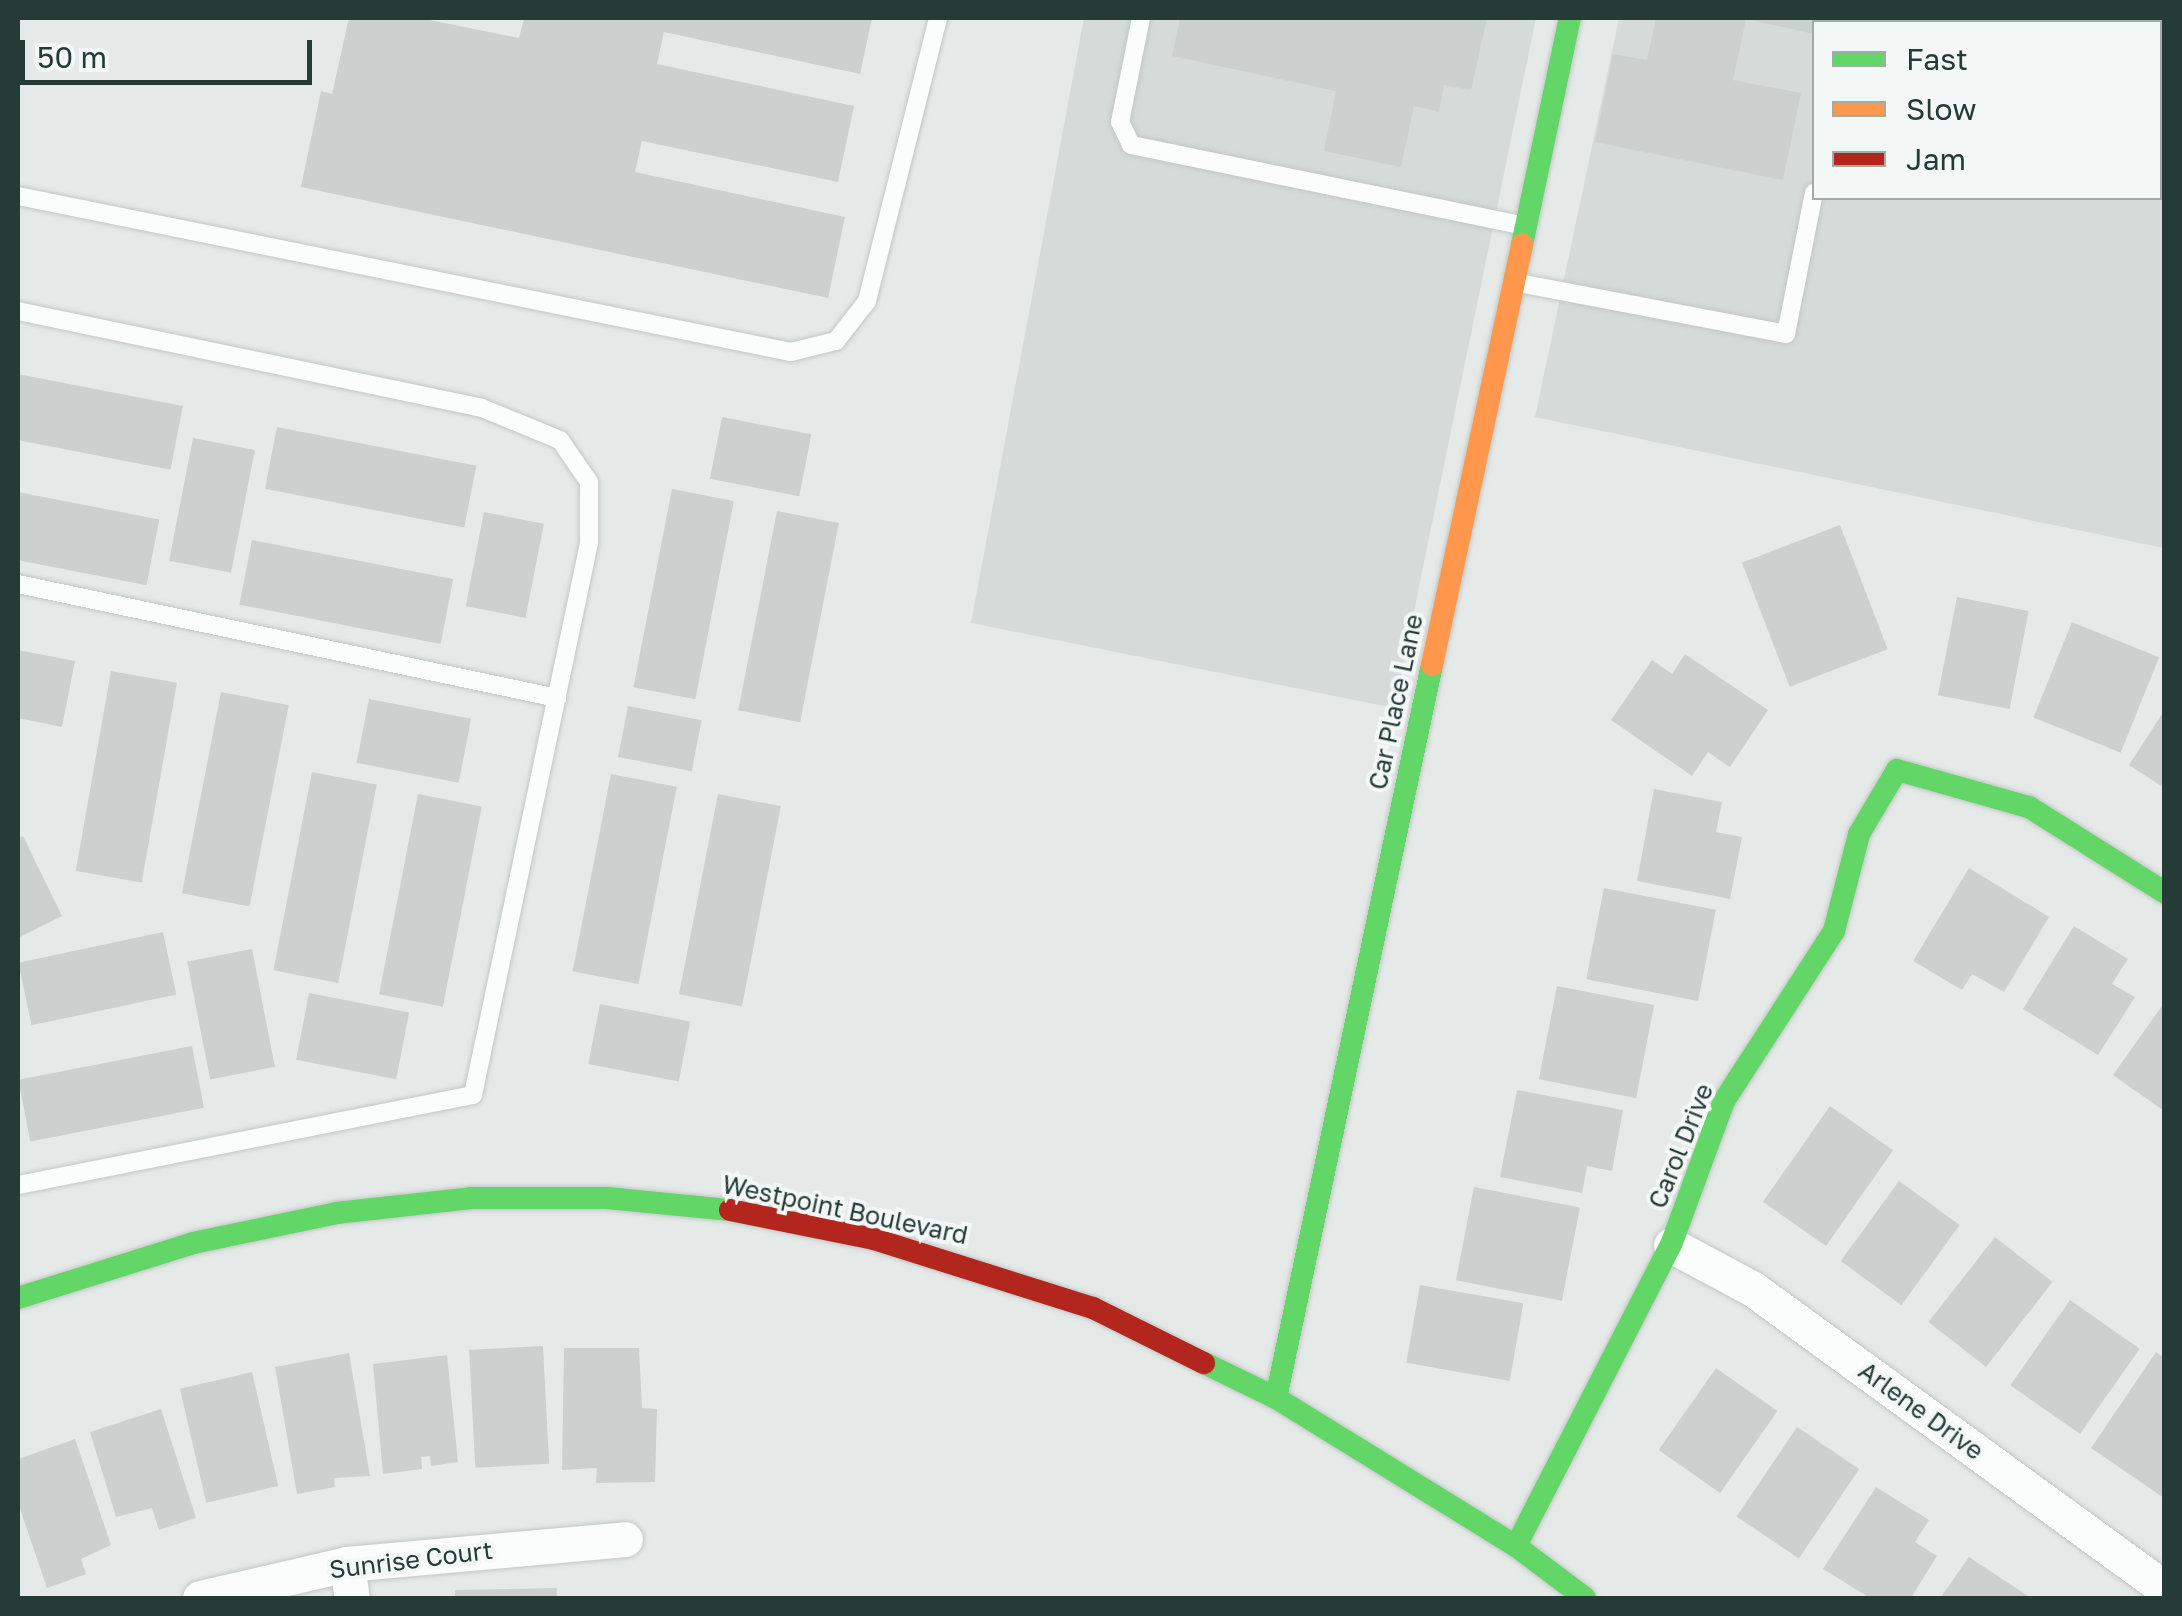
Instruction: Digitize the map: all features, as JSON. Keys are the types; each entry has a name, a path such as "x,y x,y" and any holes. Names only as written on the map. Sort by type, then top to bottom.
{"street":[{"name":"Car Place Lane","path":"1276,1398 1570,18"},
{"name":"Carol Drive","path":"1516,1546 1671,1245 1724,1101 1834,931 1859,834 1897,770 2029,807 2164,892"},
{"name":"Westpoint Boulevard","path":"18,1298 193,1243 336,1213 471,1198 607,1198 738,1211 972,1266 1093,1308 1276,1398 1516,1546 1585,1598"},
{"name":"Arlene Drive","path":"1671,1245 1754,1290 2164,1588"},
{"name":"Sunrise Court","path":"200,1598 349,1581 625,1539"}],"lane":[{"path":"18,196 290,248 735,344 791,352 836,341 868,301 938,18"},
{"path":"1141,18 1120,122 1131,146 1526,226"},
{"path":"1514,282 1786,334 1813,200"},
{"path":"18,311 482,408 560,440 589,482 589,512 557,698 473,1095 18,1185"},
{"path":"18,584 557,698"}],"shaded area":[{"path":"1084,18 1536,18 1394,708 971,623"},
{"path":"1619,18 2164,18 2164,548 1535,417"}],"building":[{"path":"349,18 420,18 519,38 524,18 872,18 860,74 664,32 657,64 854,106 838,182 642,141 635,172 845,217 828,298 301,187 321,91 332,94"},
{"path":"1180,18 1487,18 1471,90 1444,85 1439,112 1414,106 1401,167 1324,151 1336,91 1172,56"},
{"path":"1656,18 1917,18 1812,20 1812,34 1746,19 1733,80 1801,93 1783,180 1595,142 1613,54 1647,60"},
{"path":"18,374 183,406 171,470 18,440"},
{"path":"722,417 811,434 799,496 710,479"},
{"path":"277,427 476,466 464,528 265,489"},
{"path":"193,438 255,450 231,573 169,561"},
{"path":"672,489 734,501 695,699 633,687"},
{"path":"18,492 159,519 147,585 18,560"},
{"path":"777,511 839,523 800,722 738,710"},
{"path":"484,512 544,524 526,618 466,606"},
{"path":"1840,525 1888,649 1790,687 1742,563"},
{"path":"252,540 453,579 441,644 239,605"},
{"path":"1957,597 2029,611 2010,709 1938,695"},
{"path":"2072,622 2159,657 2121,753 2033,717"},
{"path":"18,650 75,661 62,727 18,718"},
{"path":"1685,654 1768,710 1730,767 1708,752 1692,776 1611,720 1652,660 1672,674"},
{"path":"111,671 177,683 142,883 76,871"},
{"path":"221,692 289,705 250,906 182,893"},
{"path":"369,699 471,719 459,783 357,763"},
{"path":"628,706 702,720 692,771 618,757"},
{"path":"2164,711 2164,788 2129,765"},
{"path":"312,772 377,785 338,983 273,970"},
{"path":"611,774 677,787 638,984 573,971"},
{"path":"1654,789 1722,802 1716,832 1742,837 1730,899 1637,881"},
{"path":"418,794 482,806 443,1007 379,994"},
{"path":"718,794 781,806 742,1006 679,994"},
{"path":"23,836 62,916 18,938 18,838"},
{"path":"1969,868 2049,917 2004,992 1972,974 1962,990 1913,961"},
{"path":"1604,888 1716,910 1698,1001 1586,979"},
{"path":"2074,926 2128,959 2112,984 2135,997 2098,1055 2023,1009"},
{"path":"163,932 176,995 32,1025 18,963"},
{"path":"252,949 275,1067 210,1079 187,962"},
{"path":"1557,986 1654,1005 1636,1098 1539,1079"},
{"path":"309,993 409,1012 396,1079 296,1060"},
{"path":"2164,1003 2164,1111 2113,1075"},
{"path":"600,1004 690,1022 679,1081 588,1064"},
{"path":"192,1046 204,1108 30,1142 18,1080"},
{"path":"1517,1090 1623,1110 1612,1171 1587,1166 1582,1193 1500,1177"},
{"path":"1830,1106 1893,1150 1826,1246 1763,1202"},
{"path":"1899,1181 1960,1225 1901,1305 1841,1261"},
{"path":"1474,1187 1580,1208 1562,1301 1456,1280"},
{"path":"1995,1237 2053,1282 1986,1367 1929,1322"},
{"path":"1420,1285 1523,1303 1510,1381 1406,1363"},
{"path":"2070,1300 2140,1349 2080,1434 2010,1385"},
{"path":"543,1346 549,1464 475,1468 469,1350"},
{"path":"564,1348 639,1348 642,1408 657,1409 655,1482 596,1483 597,1468 562,1470"},
{"path":"2156,1352 2164,1358 2164,1498 2091,1448"},
{"path":"349,1353 370,1476 334,1478 335,1487 297,1494 275,1367"},
{"path":"447,1355 458,1462 431,1466 430,1456 421,1457 422,1469 383,1474 373,1364"},
{"path":"1716,1368 1777,1411 1720,1493 1659,1450"},
{"path":"252,1372 278,1486 206,1503 180,1389"},
{"path":"161,1409 196,1518 159,1530 152,1508 116,1517 90,1432"},
{"path":"1797,1427 1859,1469 1799,1558 1737,1517"},
{"path":"75,1439 111,1545 81,1559 86,1574 47,1588 18,1503 18,1459"},
{"path":"1876,1487 1929,1520 1915,1542 1937,1556 1911,1598 1870,1598 1823,1569"},
{"path":"1969,1557 2031,1598 1940,1598"},
{"path":"557,1588 557,1598 455,1598 455,1590"}],"traffic: fast":[{"path":"1522,245 1570,18"},
{"path":"1276,1398 1432,665"},
{"path":"1516,1546 1671,1245 1724,1101 1834,931 1859,834 1897,770 2029,807 2164,892"},
{"path":"18,1298 193,1243 336,1213 471,1198 607,1198 730,1210"},
{"path":"1204,1363 1276,1398 1516,1546 1585,1598"}],"traffic: slow":[{"path":"1432,665 1522,245"}],"traffic: jam":[{"path":"730,1210 874,1239 1093,1308 1204,1363"}]}
